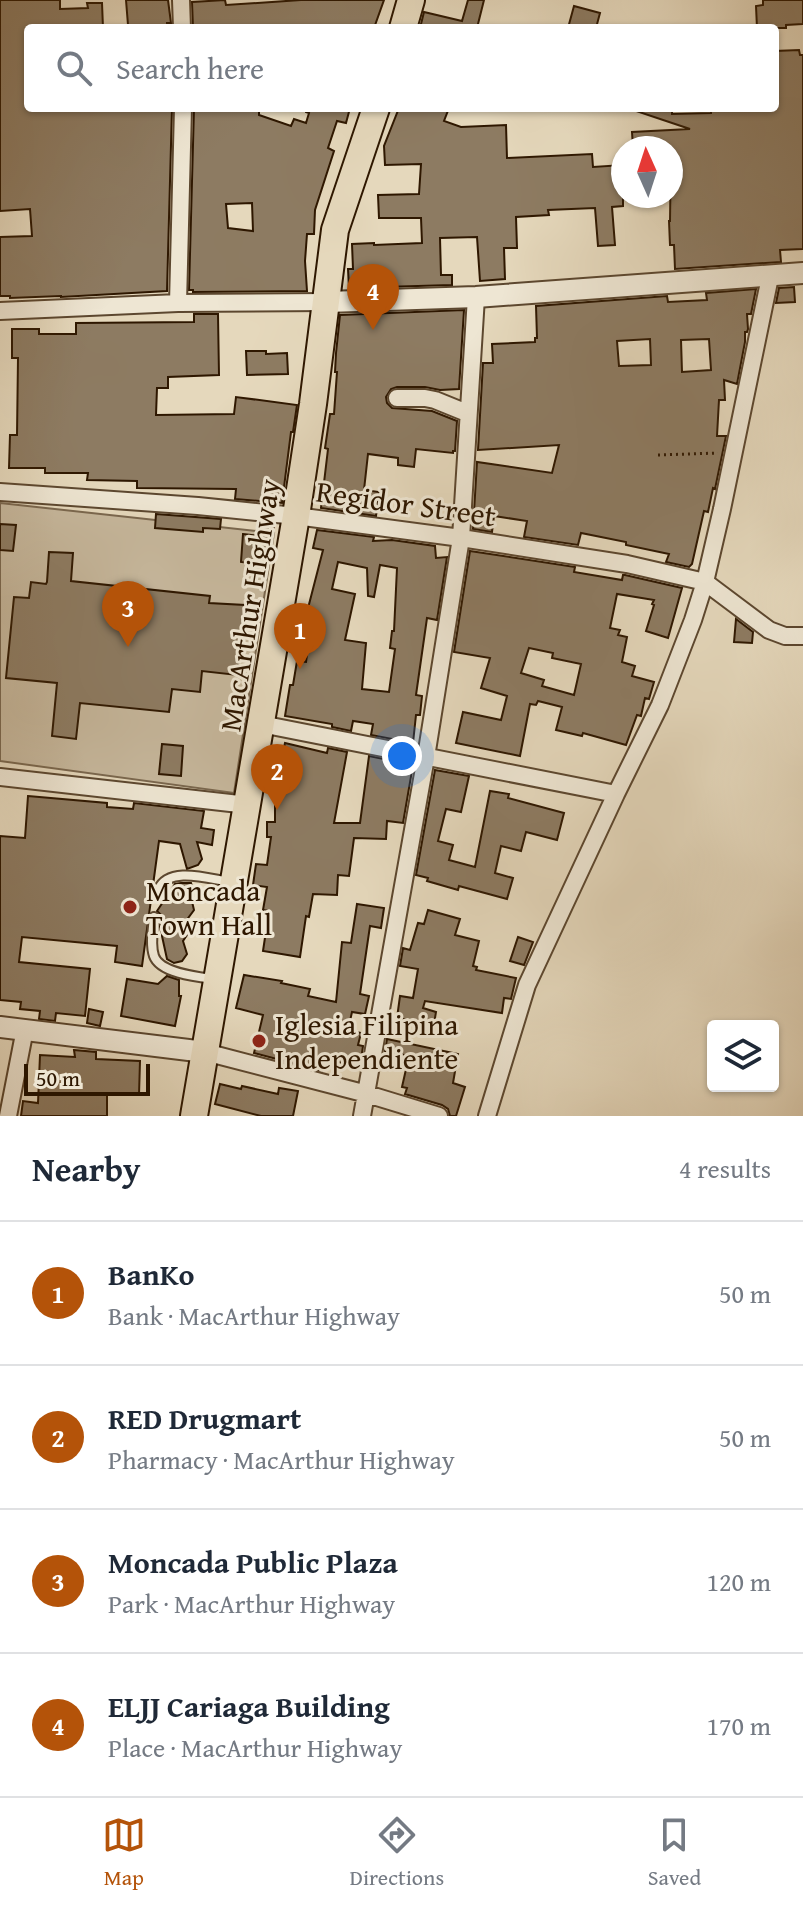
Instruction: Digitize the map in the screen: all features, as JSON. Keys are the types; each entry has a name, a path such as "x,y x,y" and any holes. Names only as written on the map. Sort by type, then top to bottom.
{"highway":[{"path":"404,24 411,0"},
{"name":"MacArthur Highway","path":"194,1116 296,516 335,230 375,112"}],"street":[{"path":"181,0 182,24"},
{"path":"178,303 183,112"},
{"path":"0,311 178,303 476,297 803,273"},
{"path":"487,1116 527,985 660,705 705,582 770,277"},
{"path":"362,1116 426,757 461,538 476,297"},
{"path":"397,398 435,400 467,413"},
{"name":"Regidor Street","path":"0,492 296,516 627,564 705,582"},
{"path":"705,582 777,634 803,636"},
{"path":"261,724 616,794"},
{"path":"0,777 248,805"},
{"path":"0,1027 205,1052 439,1116"},
{"path":"8,1116 25,1029"}],"lane":[{"path":"158,890 162,882 185,876 235,883"},
{"path":"154,917 153,955 157,962 184,974 218,980"}],"path":[{"path":"658,455 733,453"}],"shaded area":[{"path":"0,503 274,533 234,793 0,761"}],"building":[{"path":"0,0 60,0 60,9 88,8 87,3 102,3 103,24 24,24 24,112 172,112 167,291 61,297 0,296 0,237 32,236 30,209 0,211"},
{"path":"126,0 168,0 171,23 128,24"},
{"path":"225,0 226,5 301,0 384,0 375,24 193,24 192,2"},
{"path":"468,0 484,0 478,24 421,24 424,12 462,21"},
{"path":"763,0 803,0 803,24 779,28 779,24 757,24 756,6 763,5"},
{"path":"574,6 600,13 597,24 569,24"},
{"path":"799,50 803,55 803,249 780,250 781,262 675,269 669,221 670,208 683,208 683,136 632,136 632,132 690,129 639,112 779,112 779,51"},
{"path":"194,112 259,112 259,115 291,126 294,119 306,123 309,113 306,112 349,112 346,123 337,121 328,148 334,151 315,210 314,234 307,234 307,291 189,290","holes":["252,203 253,231 228,228 226,204"]},
{"path":"397,112 447,112 444,121 461,127 506,125 507,158 592,154 593,167 611,166 615,245 598,246 595,208 548,210 549,215 516,217 517,248 504,248 505,279 480,281 477,237 440,238 441,275 452,275 452,285 349,288 348,269 353,269 352,244 422,243 421,218 379,218 378,195 419,194 421,164 385,165 384,146"},
{"path":"794,287 795,302 776,303 779,288"},
{"path":"756,289 751,314 747,314 748,329 737,384 724,380 725,400 719,400 717,436 726,436 715,489 708,512 704,511 692,564 689,567 666,562 669,554 581,533 578,545 524,537 527,521 494,516 492,532 473,529 477,462 552,473 559,445 478,450 483,363 493,363 492,344 535,342 536,306 667,296 668,302 707,300 706,293","holes":["650,339 651,365 619,366 617,341","709,339 711,370 682,372 681,340"]},
{"path":"464,310 459,389 397,387 391,389 386,397 392,408 432,411 457,421 455,451 416,449 414,467 398,465 398,458 368,454 364,490 379,492 376,516 321,508 328,449 325,448 330,414 334,414 340,315"},
{"path":"194,314 218,314 219,375 168,377 168,388 157,388 156,415 234,414 236,397 297,405 282,503 235,499 236,489 137,488 137,481 87,480 88,473 45,473 45,468 9,468 10,435 17,435 18,358 12,358 12,329 39,329 39,334 76,334 76,323 194,322"},
{"path":"246,351 287,353 288,374 247,375"},
{"path":"156,514 221,519 220,529 203,528 203,532 155,528"},
{"path":"258,523 274,525 273,536 258,534"},
{"path":"0,524 16,525 13,551 0,550"},
{"path":"317,530 374,537 373,541 392,540 435,546 436,558 447,557 437,620 427,618 416,695 422,696 420,715 416,715 413,743 371,735 373,724 353,721 351,731 332,727 332,724 285,716 297,661 306,662 310,633 304,632 306,616 323,550 313,548","holes":["338,562 367,568 368,596 374,597 380,565 397,568 394,631 390,648 395,649 389,692 362,689 366,643 345,640 355,594 332,589"]},
{"path":"243,534 268,537 265,565 241,562"},
{"path":"470,551 575,567 574,572 622,580 625,575 682,588 668,638 646,631 654,600 617,594 610,628 620,630 618,635 627,637 622,662 635,666 632,676 654,682 626,745 583,733 582,736 556,730 562,707 538,701 536,705 530,704 520,756 456,743 463,712 501,720 507,696 481,688 490,658 454,652","holes":["529,648 553,653 552,658 581,664 574,695 542,686 544,680 521,673"]},
{"path":"49,552 73,553 71,581 210,596 209,603 245,605 237,675 202,671 200,692 172,689 169,712 80,703 76,739 52,736 57,683 6,678 14,597 29,598 31,582 46,584"},
{"path":"736,619 753,632 752,643 734,642"},
{"path":"285,743 327,753 328,748 347,752 334,823 360,823 369,756 413,765 403,823 387,821 386,839 354,838 349,876 338,875 337,895 313,894 309,917 306,916 300,957 263,951 269,911 263,910 267,887 253,885 256,864 267,865 271,837 267,837 267,822 275,822 278,774"},
{"path":"162,744 183,746 181,776 159,774"},
{"path":"435,770 469,776 461,812 446,809 438,841 453,845 449,860 475,867 490,791 509,794 508,798 564,813 557,840 526,832 521,851 501,846 495,873 513,878 507,899 459,886 458,890 416,875"},
{"path":"28,796 107,803 107,807 133,809 134,803 204,811 201,828 214,830 212,845 197,842 202,859 198,865 187,869 180,844 159,841 142,966 115,962 117,946 22,937 19,962 90,969 85,1016 56,1013 55,1021 39,1019 40,1011 20,1009 21,1002 0,1000 0,836 25,838"},
{"path":"191,883 194,910 186,921 189,932 183,941 187,954 182,961 174,963 167,959 160,927 161,915 157,911 175,884"},
{"path":"357,904 384,908 381,928 370,926 360,994 369,996 365,1014 352,1012 348,1030 361,1033 358,1045 363,1046 360,1067 325,1059 322,1071 254,1053 263,1015 236,1008 244,975 310,989 308,996 336,1002 342,942 351,943"},
{"path":"428,910 460,919 455,935 479,941 473,966 477,967 476,970 516,978 511,999 504,998 502,1013 425,1001 423,1008 436,1012 434,1024 397,1018 400,996 413,998 418,969 400,966 403,948 410,950 418,923 424,924"},
{"path":"518,937 533,942 524,965 510,961"},
{"path":"167,976 179,980 181,996 175,1026 121,1016 127,979 158,984"},
{"path":"89,1009 103,1012 100,1026 87,1023"},
{"path":"387,1039 458,1054 453,1083 465,1087 456,1116 450,1116 448,1109 442,1105 405,1094 407,1088 402,1087 409,1056 385,1051"},
{"path":"74,1050 96,1052 96,1059 140,1061 139,1095 107,1094 107,1116 21,1116 23,1101 38,1103 40,1055 75,1057"},
{"path":"220,1084 278,1094 279,1088 298,1091 293,1116 261,1116 215,1104"}],"place":[{"name":"ELJJ Cariaga Building","path":"373,330"},
{"name":"Moncada Public Plaza","path":"128,647"},
{"name":"BanKo","path":"300,669"},
{"name":"RED Drugmart","path":"277,810"},
{"name":"Moncada Town Hall","path":"130,907"},
{"name":"Iglesia Filipina Independiente","path":"259,1041"}]}
